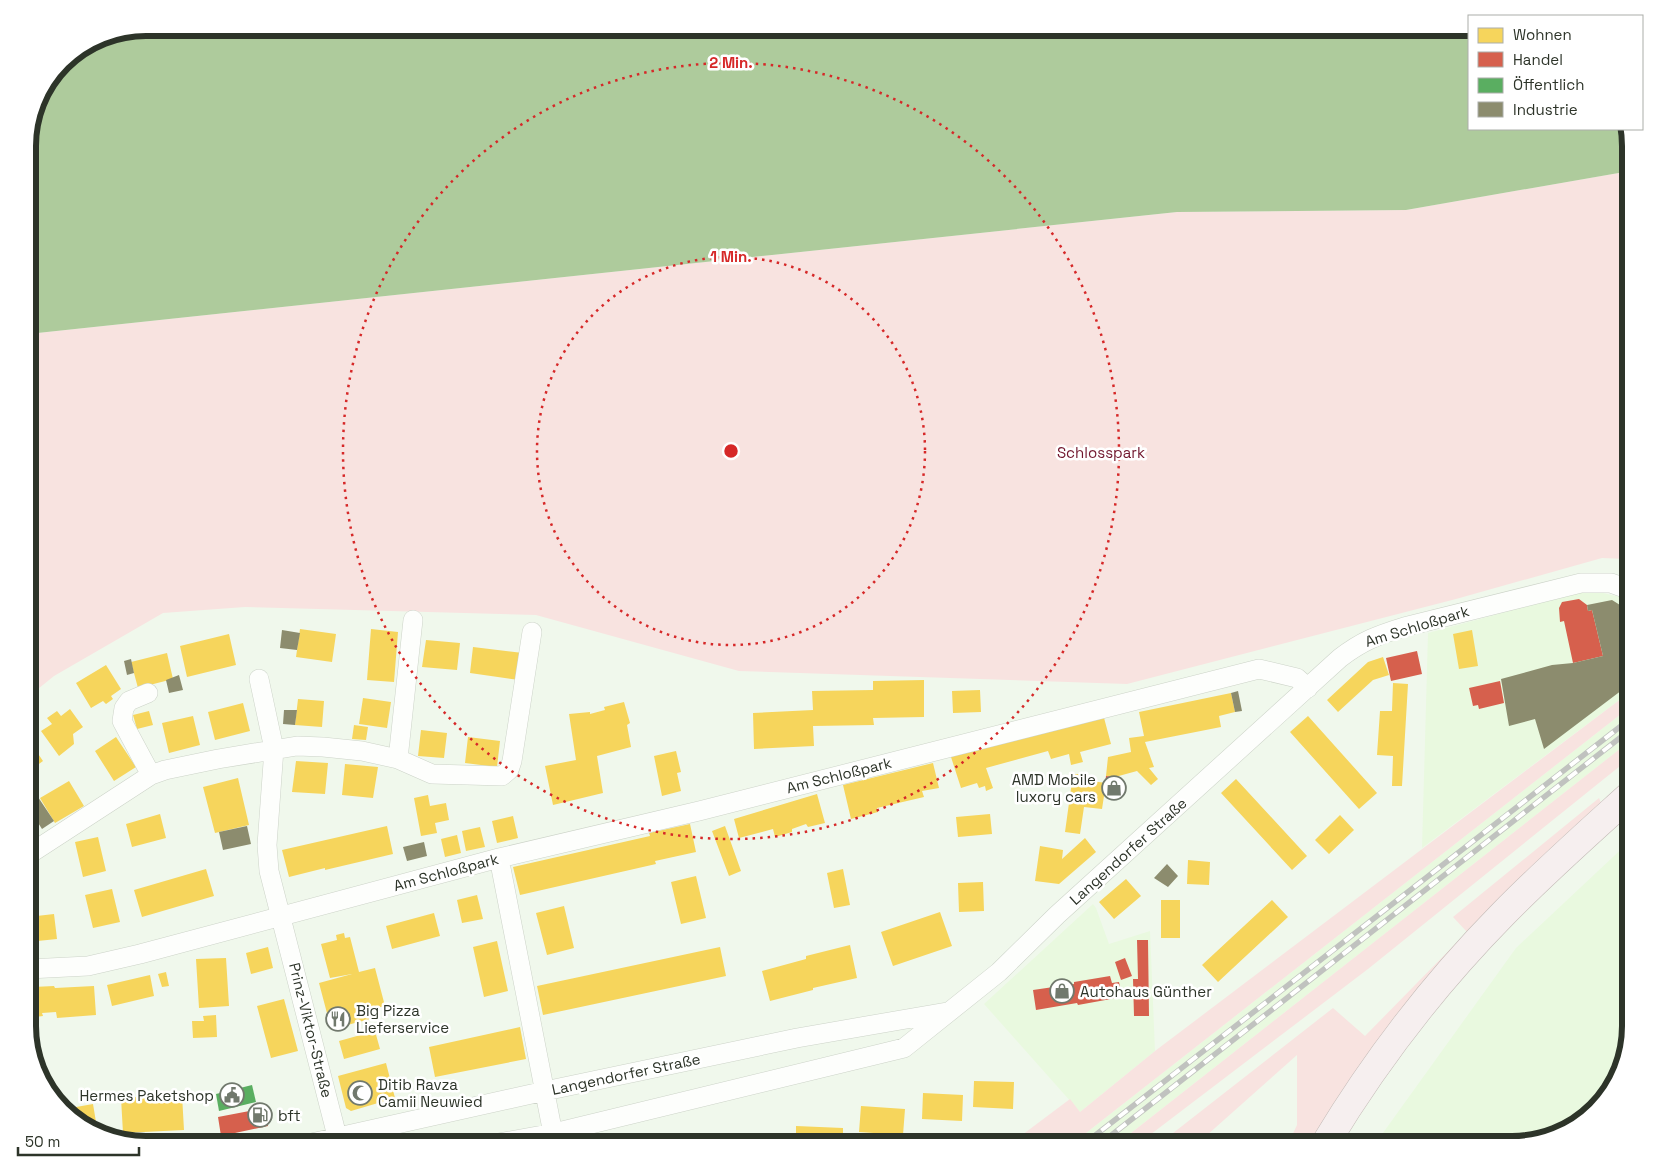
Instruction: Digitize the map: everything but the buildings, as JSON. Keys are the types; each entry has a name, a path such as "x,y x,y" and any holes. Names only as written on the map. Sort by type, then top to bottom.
{"main road":[{"path":"1330,1136 1392,1045 1456,965 1529,888 1622,802"}],"street":[{"name":"Am Schloßpark","path":"36,969 88,966 140,954 499,858 699,811 1259,669 1297,678 1308,688 1340,658 1358,645 1380,634 1581,583 1611,583 1622,587"},
{"path":"398,759 413,620"},
{"path":"36,844 151,775 218,758 274,749 296,746 362,751 398,759 432,774 502,776 509,770 512,761 532,632"},
{"name":"Prinz-Viktor-Straße","path":"259,680 274,749 267,844 269,870 337,1136"},
{"name":"Langendorfer Straße","path":"566,1136 904,1048 999,972 1057,915 1308,688"},
{"path":"148,693 129,701 124,708 122,721 151,775"},
{"path":"499,858 553,1136"},
{"name":"Langendorfer Straße","path":"359,1136 545,1091 798,1038 948,1012"}],"shaded area":[{"path":"139,36 1468,36 1468,130 1621,130 1622,172 1406,210 1177,212 36,333 36,139 40,118 51,91 59,79 74,64 85,55 104,45 125,38"},
{"path":"1583,591 1599,592 1622,598 1622,698 1422,848 1428,633"},
{"path":"1622,713 1622,747 1127,1136 1082,1136"},
{"path":"1622,849 1621,1040 1616,1061 1599,1093 1590,1104 1573,1117 1547,1130 1533,1134 1512,1136 1381,1136 1516,948"},
{"path":"1093,904 1109,944 1150,931 1155,1051 1080,1112 984,1004"}],"green space":[{"name":"Schlosspark","path":"1622,172 1622,559 1602,558 1456,599 1127,684 739,671 536,615 245,607 163,613 54,676 36,691 36,333 1177,212 1406,210"},
{"path":"1622,698 1622,713 1082,1136 1021,1136 1070,1099 1080,1112 1155,1051"},
{"path":"1622,747 1622,764 1368,969 1149,1136 1127,1136"},
{"path":"1599,798 1602,805 1322,1136 1292,1136 1297,1125 1297,1055 1206,1136 1169,1136 1333,1008 1365,1036 1467,932 1453,917"}],"railway":[{"path":"1094,1136 1622,725"},
{"path":"1110,1136 1622,736"}],"place":[{"name":"AMD Mobile luxory cars","path":"1114,788"},
{"name":"Autohaus Günther","path":"1062,991"},
{"name":"Big Pizza Lieferservice","path":"338,1019"},
{"name":"Ditib Ravza Camii Neuwied","path":"360,1093"},
{"name":"Hermes Paketshop","path":"232,1095"},
{"name":"bft","path":"260,1115"}]}
